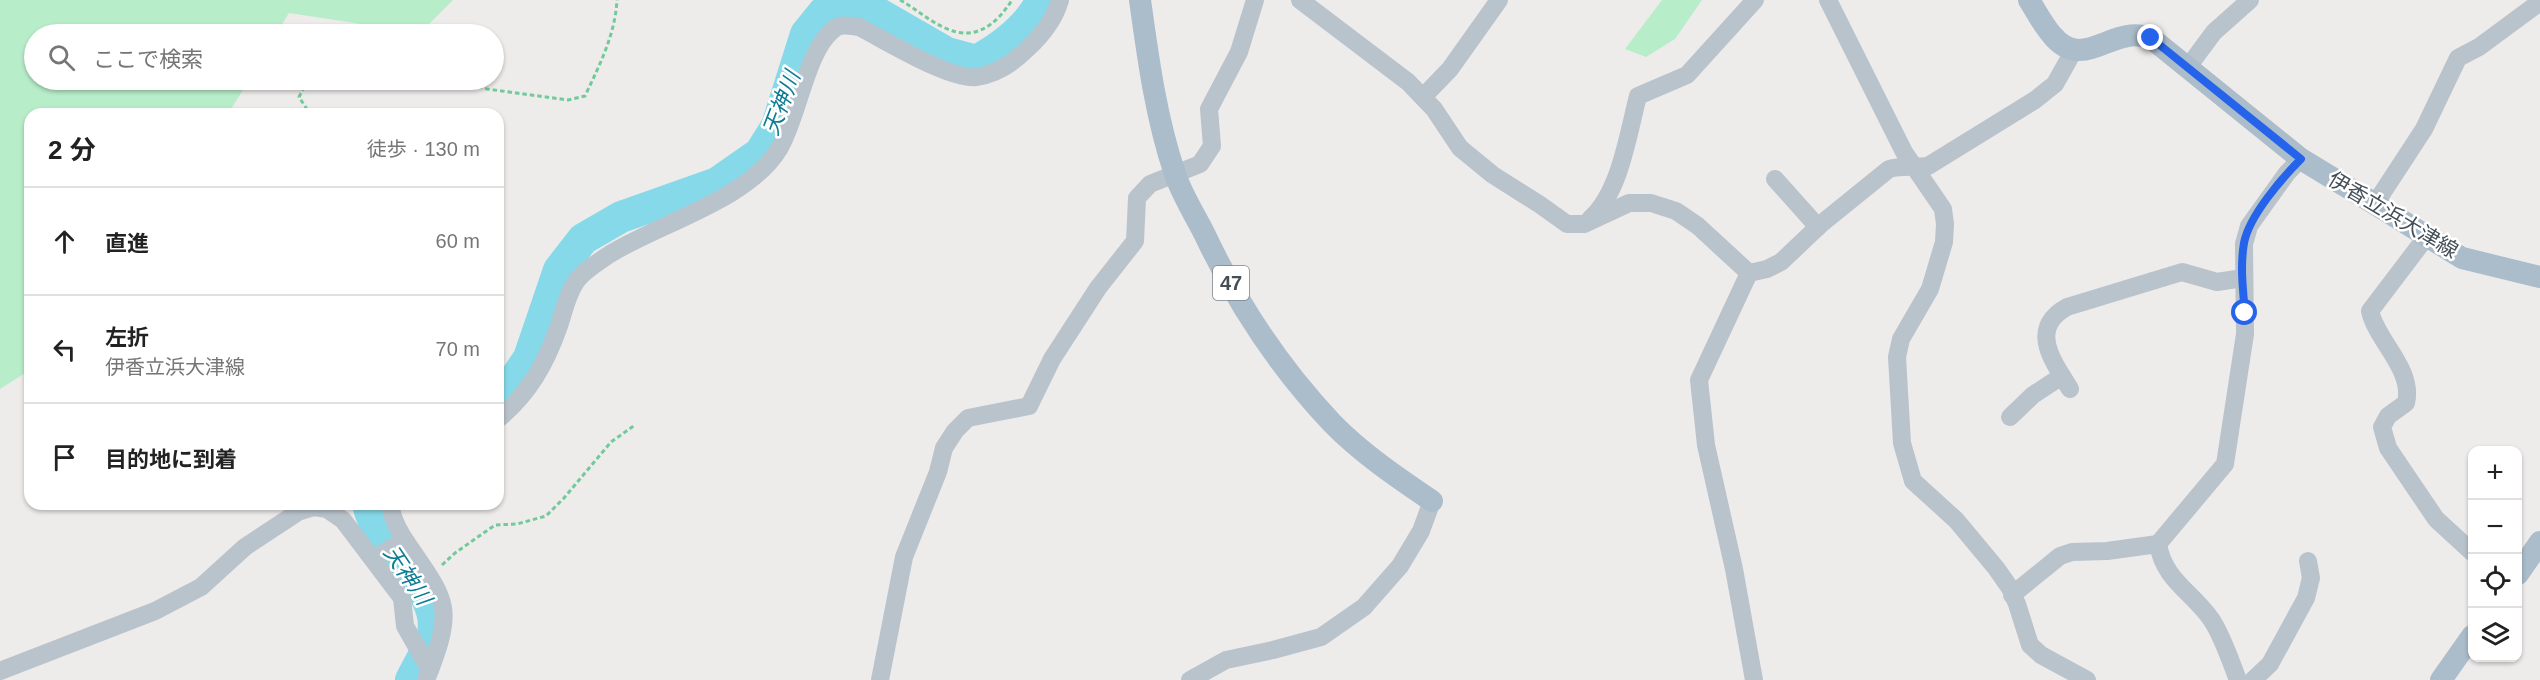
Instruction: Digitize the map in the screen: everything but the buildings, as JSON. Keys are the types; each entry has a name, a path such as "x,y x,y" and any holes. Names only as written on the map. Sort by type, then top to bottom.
{"main road":[{"name":"47","path":"1140,0 1151,79 1175,175 1214,254 1255,326 1287,370 1333,424 1378,462 1432,501"},
{"path":"2029,0 2053,37 2074,50"},
{"name":"伊香立浜大津線","path":"2074,50 2095,48 2127,36 2140,35 2151,38 2301,159 2462,258 2540,278"},
{"path":"2522,567 2540,542"},
{"path":"2441,680 2468,642"}],"street":[{"path":"504,414 531,387 549,354 577,280 601,260 631,241 712,203 749,181 764,167 778,150 791,123 809,69 818,50 832,30 843,25 859,27 942,69 973,77 995,72 1017,59 1036,40 1057,10 1060,0"},
{"path":"880,680 904,557 938,472 944,448 955,431 968,418 1029,406 1052,359 1098,288 1135,241 1137,198 1150,183 1200,164 1212,146 1209,109 1239,52 1255,0"},
{"path":"1300,0 1408,82 1434,109 1460,148 1493,175 1567,224 1584,224 1629,203 1651,203 1676,211 1698,226 1749,273"},
{"path":"1423,98 1450,69 1499,0"},
{"path":"1584,224 1600,210 1612,188 1638,96 1687,75 1755,0"},
{"path":"1828,0 1904,152 1943,209 1944,242 1930,289 1901,339 1898,357 1902,443 1913,481 1956,520 1996,568 2012,595 2030,645 2041,655 2087,680"},
{"path":"2188,67 2214,32 2250,0"},
{"path":"2375,204 2424,129 2458,58 2479,47 2540,2"},
{"path":"1749,273 1767,269 1781,262 1818,227 1889,169 1902,165 1928,166 2035,100 2055,84 2074,50"},
{"path":"2012,595 2060,556 2072,552 2107,551 2158,544 2225,464 2233,425 2240,358 2245,334 2244,244 2249,226 2287,173 2301,159"},
{"path":"1775,179 1818,227"},
{"path":"2427,236 2370,311 2373,322 2406,380 2408,392 2406,403 2388,416 2382,427 2388,448 2436,519 2468,548"},
{"path":"2010,417 2032,394 2066,382 2045,345 2047,329 2054,314 2067,307 2182,272 2217,282 2243,278"},
{"path":"1749,273 1699,380 1706,446 1734,569 1754,680"},
{"path":"1190,680 1226,660 1321,637 1364,607 1400,566 1420,531 1432,501"},
{"path":"0,671 155,611 201,586 245,547 304,510"},
{"path":"328,510 342,520 377,557 402,598 405,626 428,675"},
{"path":"391,510 400,542 435,584 444,602 444,626 428,675"},
{"path":"377,557 400,542"},
{"path":"2158,544 2161,560 2170,576 2212,621 2238,680"},
{"path":"2253,680 2270,664 2306,598 2311,578 2308,561"}],"path":[{"path":"494,90 568,100 585,96 606,54 616,19 617,0"},
{"path":"900,0 945,29 966,33 988,29 1003,14 1011,0"},
{"path":"303,90 299,97 306,108"},
{"path":"435,584 441,566 455,553 495,525 517,524 546,516 611,442 635,425"}],"green space":[{"path":"0,0 453,0 429,24 361,24 289,13 282,24 24,24 24,90 243,90 232,108 24,108 24,374 0,389"},
{"path":"1662,0 1702,0 1675,39 1646,57 1625,49"}],"waterway":[{"name":"天神川","path":"504,392 529,358 559,270 583,239 621,217 717,183 760,153 777,126 806,34 823,13 842,2 867,7 947,53 976,61 1014,35 1042,0"},
{"name":"天神川","path":"370,510 384,538 420,587 429,603 434,620 432,638 411,680"}],"route":[{"path":"2151,38 2301,159 2287,173 2249,226 2244,244 2245,313"}]}
